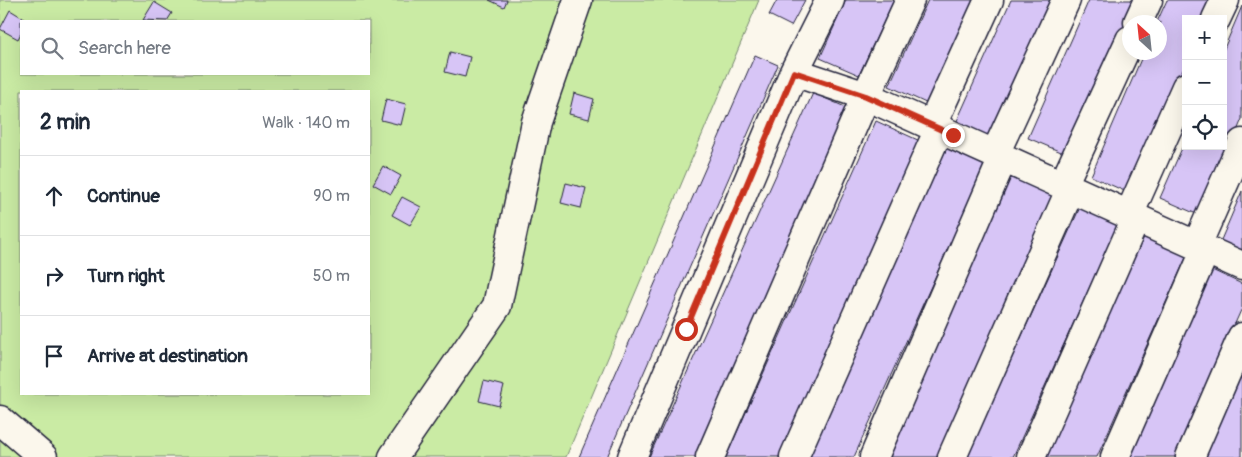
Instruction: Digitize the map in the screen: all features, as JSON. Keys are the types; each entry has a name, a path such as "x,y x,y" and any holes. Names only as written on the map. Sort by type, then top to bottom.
{"lane":[{"path":"393,457 497,306 536,122 578,0"},
{"path":"632,457 794,72 830,0"},
{"path":"710,457 866,96 910,0"},
{"path":"794,457 989,0"},
{"path":"874,457 1066,0"},
{"path":"1141,15 1148,0"},
{"path":"1218,15 1225,0"},
{"path":"952,457 1122,59"},
{"path":"794,72 866,96 1242,266"},
{"path":"1031,457 1182,97"},
{"path":"1115,457 1242,143"},
{"path":"1190,457 1242,337"},
{"path":"0,420 42,457"}],"green space":[{"path":"0,0 759,0 566,457 0,457"}],"building":[{"path":"489,0 507,0 504,7"},
{"path":"777,0 805,0 791,26 769,15"},
{"path":"846,0 894,0 859,75 820,58"},
{"path":"928,0 975,0 928,104 889,86"},
{"path":"1011,0 1058,0 994,141 956,123"},
{"path":"1089,0 1142,0 1135,15 1122,15 1122,46 1073,157 1028,138"},
{"path":"1167,0 1213,0 1207,15 1182,15 1182,72 1129,193 1091,176 1141,60 1167,60 1167,15 1160,15"},
{"path":"154,2 172,13 168,20 143,20"},
{"path":"1242,6 1242,119 1201,216 1160,198 1182,148 1182,150 1227,150 1227,42"},
{"path":"10,10 26,20 20,20 20,35 18,39 0,29"},
{"path":"450,52 470,57 465,77 445,72"},
{"path":"755,55 778,65 607,457 579,457"},
{"path":"574,93 594,99 589,119 569,114"},
{"path":"813,93 852,110 695,457 649,457"},
{"path":"386,99 406,104 401,125 381,120"},
{"path":"876,121 920,141 779,457 726,457"},
{"path":"948,145 987,162 854,457 807,457"},
{"path":"383,166 401,176 391,194 373,184"},
{"path":"1011,173 1055,192 937,457 885,457"},
{"path":"566,183 586,188 581,208 561,203"},
{"path":"1242,191 1242,258 1218,247"},
{"path":"402,197 421,207 410,225 392,215"},
{"path":"1081,205 1119,222 1013,457 967,457"},
{"path":"1143,233 1188,253 1097,457 1044,457"},
{"path":"1212,270 1242,284 1242,308 1175,457 1128,457"},
{"path":"1242,373 1242,457 1205,457"},
{"path":"484,381 504,386 499,406 479,401"}],"route":[{"path":"686,329 794,72 866,96 953,135"}]}
